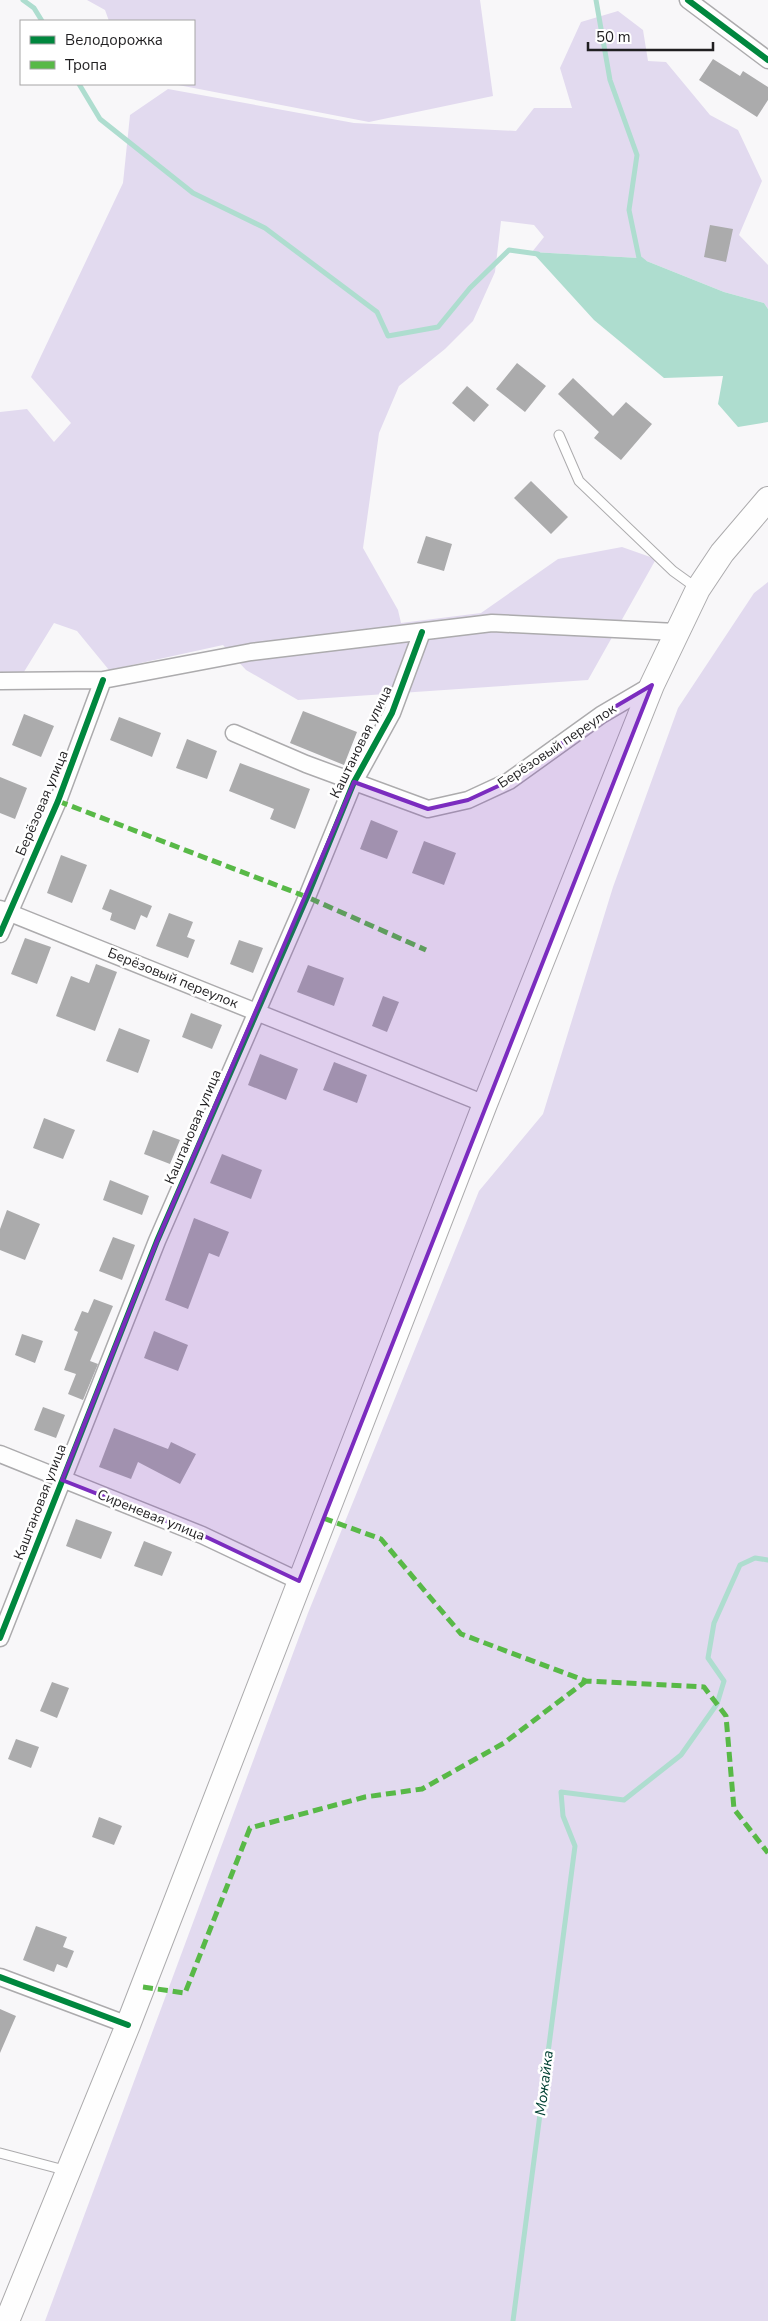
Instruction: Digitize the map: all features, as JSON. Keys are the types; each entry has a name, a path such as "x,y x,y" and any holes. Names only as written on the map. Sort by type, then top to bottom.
{"main road":[{"path":"7,2321 128,2025 485,1104 652,685 698,589 722,553 768,499"}],"street":[{"path":"688,0 768,60"},
{"path":"0,681 103,680 251,652 492,623 676,632"},
{"name":"Каштановая улица","path":"0,1638 157,1241 256,1011 308,897 354,782 392,713 422,632"},
{"name":"Берёзовая улица","path":"0,934 4,910 58,801 103,680"},
{"name":"Берёзовый переулок","path":"234,733 306,764 428,809 468,800 510,781 601,715 652,685"},
{"name":"Берёзовый переулок","path":"4,910 485,1104"},
{"name":"Сиреневая улица","path":"0,1454 202,1535 299,1581"},
{"path":"0,1977 128,2025"}],"lane":[{"path":"559,435 579,481 673,570 698,589"},
{"path":"0,2153 68,2171"}],"highlighted area":[{"path":"652,685 299,1581 202,1535 62,1480 157,1241 354,782 428,809 468,800 509,781 601,715"}],"shaded area":[{"path":"87,0 480,0 493,96 369,122 178,85 195,85 195,20 109,20 105,10"},
{"path":"618,11 643,30 648,61 666,62 710,115 738,130 762,181 739,235 768,265 768,309 764,303 724,292 639,258 532,252 544,237 534,225 501,221 495,272 473,321 445,349 399,386 379,433 363,548 398,610 401,623 481,613 558,559 622,547 656,559 588,680 298,700 246,670 223,645 109,670 77,631 54,623 19,680 0,673 0,412 27,409 54,442 71,423 31,377 123,183 130,115 168,89 354,123 516,131 534,108 572,108 560,68 581,22"},
{"path":"532,252 639,258 724,292 764,303 768,309 768,422 738,427 718,404 723,376 664,378 594,320"},
{"path":"768,582 768,2321 45,2321 308,1613 479,1191 543,1114 613,887 678,708 754,593"}],"building":[{"path":"713,59 740,76 743,71 768,87 768,100 757,117 699,80"},
{"path":"710,225 733,229 726,262 704,257"},
{"path":"517,363 546,386 525,412 496,389"},
{"path":"573,378 613,416 626,402 652,424 621,460 594,438 599,432 558,394"},
{"path":"467,386 489,405 474,422 452,403"},
{"path":"531,481 568,517 551,534 514,498"},
{"path":"426,536 452,544 444,571 417,563"},
{"path":"303,711 357,732 344,765 290,743"},
{"path":"24,714 54,726 41,757 12,745"},
{"path":"119,717 161,733 152,757 110,740"},
{"path":"187,739 217,751 207,779 176,768"},
{"path":"240,763 310,789 295,829 270,819 274,809 229,791"},
{"path":"0,777 27,788 15,819 0,813"},
{"path":"371,820 398,831 387,859 360,849"},
{"path":"424,841 456,853 444,885 412,873"},
{"path":"61,855 87,865 72,903 47,893"},
{"path":"110,889 152,906 147,918 141,915 135,930 110,920 112,913 102,909"},
{"path":"169,913 193,922 187,937 195,940 188,958 156,946"},
{"path":"25,938 51,947 37,984 11,974"},
{"path":"239,940 263,948 253,973 230,964"},
{"path":"96,964 117,972 95,1031 56,1016 71,976 89,983"},
{"path":"308,965 344,978 334,1006 297,992"},
{"path":"383,996 399,1002 387,1032 372,1026"},
{"path":"191,1013 222,1025 212,1049 182,1037"},
{"path":"119,1028 150,1040 138,1073 106,1061"},
{"path":"260,1054 298,1069 286,1100 248,1085"},
{"path":"334,1062 367,1075 357,1103 323,1090"},
{"path":"44,1118 75,1130 63,1159 33,1148"},
{"path":"153,1130 180,1140 170,1164 144,1154"},
{"path":"222,1154 262,1170 251,1199 210,1183"},
{"path":"110,1180 149,1196 142,1215 103,1200"},
{"path":"7,1210 40,1224 25,1260 0,1250 0,1229"},
{"path":"194,1218 229,1232 219,1257 209,1253 188,1309 165,1300"},
{"path":"113,1237 135,1245 122,1280 99,1271"},
{"path":"94,1299 113,1306 90,1361 98,1364 83,1400 68,1394 76,1374 64,1370 78,1332 74,1330 82,1311 88,1313"},
{"path":"154,1331 188,1345 178,1371 144,1358"},
{"path":"22,1334 43,1341 35,1363 15,1355"},
{"path":"43,1407 65,1415 56,1438 34,1430"},
{"path":"114,1428 168,1449 171,1442 196,1454 180,1484 138,1462 131,1479 99,1467"},
{"path":"76,1519 112,1532 101,1559 66,1546"},
{"path":"144,1541 172,1552 162,1576 134,1566"},
{"path":"52,1682 69,1688 57,1718 40,1711"},
{"path":"16,1739 39,1747 31,1768 8,1759"},
{"path":"99,1817 122,1826 114,1845 92,1837"},
{"path":"36,1926 67,1937 63,1947 74,1951 67,1968 57,1964 54,1972 23,1960"},
{"path":"0,2009 16,2016 0,2053"}],"waterway":[{"path":"23,0 34,8 41,20"},
{"path":"596,0 610,80 637,155 629,210 639,258 644,262"},
{"path":"80,85 100,119 193,193 265,228 377,312 388,336 438,327 470,288 509,250 538,254"},
{"name":"Можайка","path":"513,2321 575,1846 563,1816 561,1792 624,1800 681,1755 717,1704 724,1681 708,1658 714,1623 740,1565 755,1558 768,1560"}],"marked path":[{"path":"58,801 307,897 426,950"},
{"path":"323,1518 381,1539 461,1634 586,1681 704,1687 726,1716 734,1809 768,1853"},
{"path":"143,1987 185,1993 250,1828 365,1797 422,1789 504,1743 586,1681"}],"cycle path":[{"path":"688,0 768,60"},
{"path":"0,1638 157,1241 307,897 354,782 392,713 422,632"},
{"path":"0,934 58,801 103,680"},
{"path":"0,1977 128,2025"}]}
